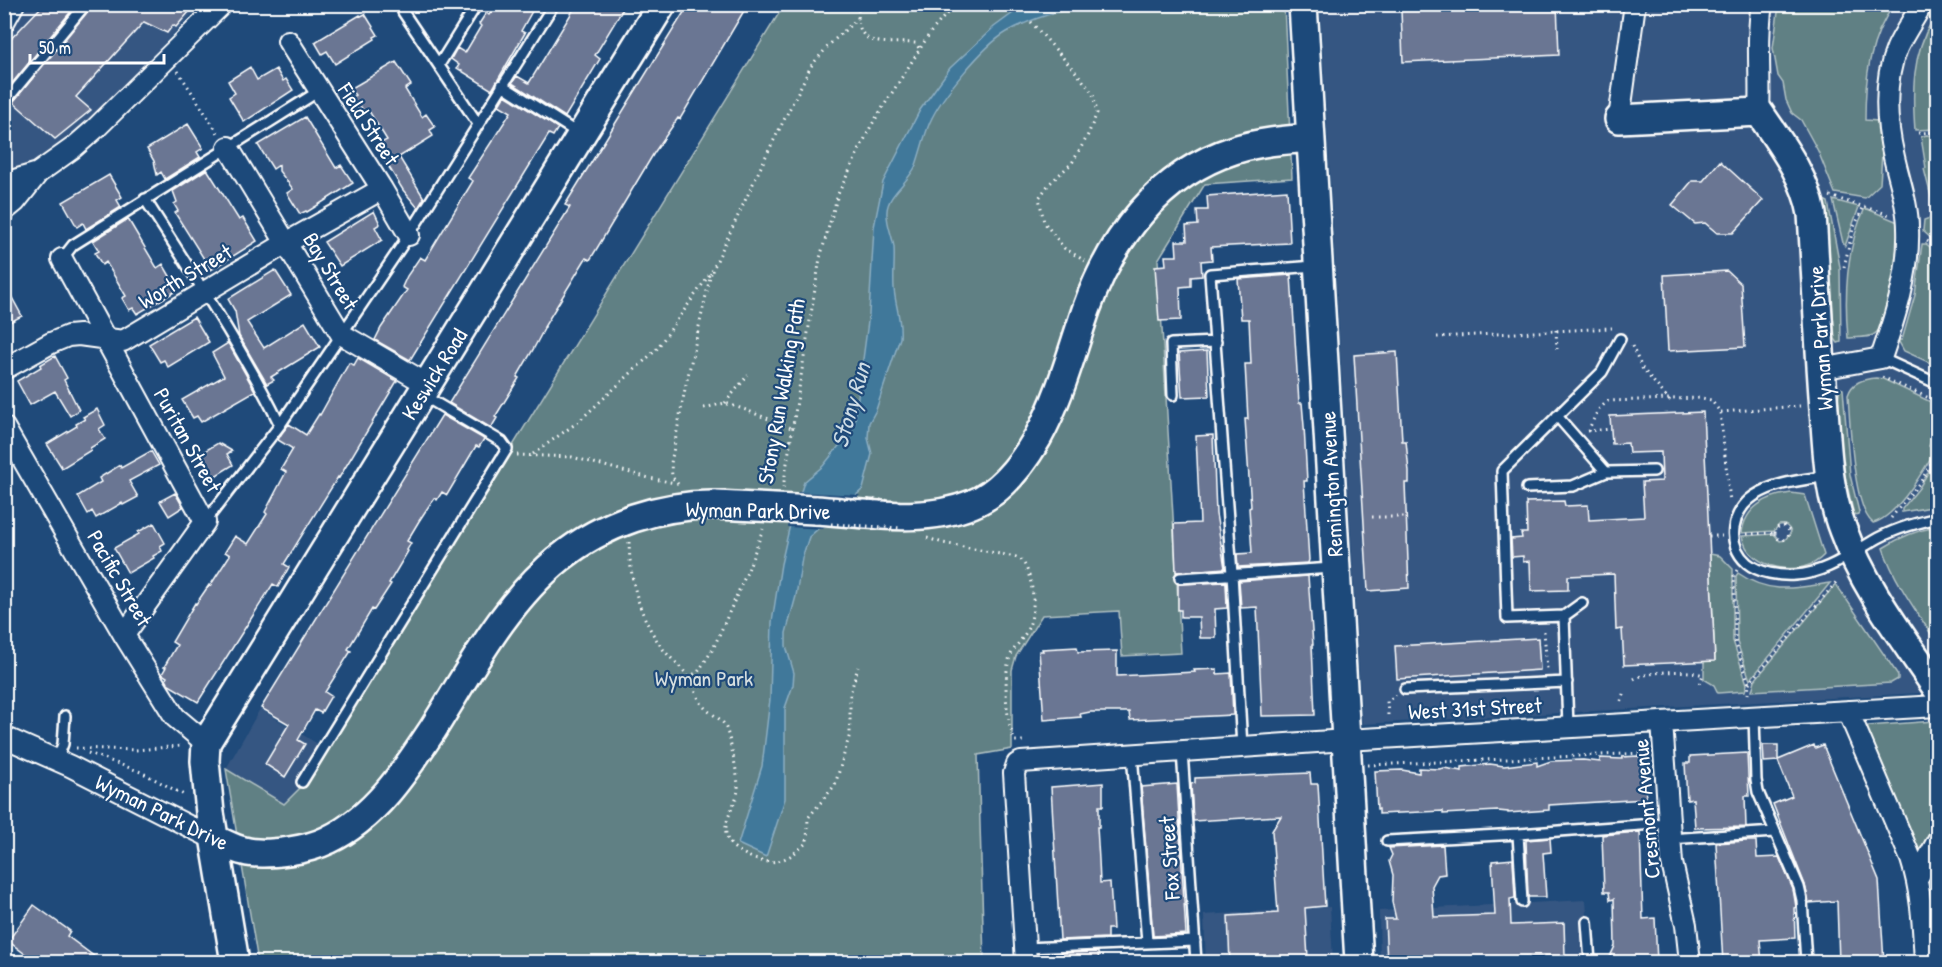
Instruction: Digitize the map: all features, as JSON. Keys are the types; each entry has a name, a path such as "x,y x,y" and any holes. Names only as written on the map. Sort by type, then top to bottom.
{"street":[{"path":"4,22 14,4"},
{"path":"4,211 15,202 38,173 96,128 222,4"},
{"name":"Keswick Road","path":"206,743 662,4"},
{"name":"Remington Avenue","path":"1303,4 1359,963"},
{"path":"1635,4 1619,119 1759,112 1759,38 1762,4"},
{"path":"1821,369 1877,367 1901,291 1908,228 1889,125 1888,83 1896,49 1922,4"},
{"name":"Field Street","path":"288,40 409,234"},
{"name":"Wyman Park Drive","path":"1759,112 1791,159 1809,199 1812,214 1829,476 1840,524 1852,554 1874,593 1938,690"},
{"name":"Wyman Park Drive","path":"4,738 57,760 214,839 245,851 283,852 309,848 329,840 350,827 387,793 406,769 501,624 533,583 559,559 591,538 629,520 663,510 697,505 901,515 942,513 973,504 997,488 1022,463 1032,448 1052,409 1086,309 1108,260 1120,238 1140,212 1163,190 1199,164 1233,150 1271,141 1310,138"},
{"name":"Bay Street","path":"226,145 341,334 424,389"},
{"path":"4,183 38,173"},
{"name":"Worth Street","path":"4,369 68,336 79,335 123,341 286,243 382,189"},
{"name":"Puritan Street","path":"62,259 205,522 124,635"},
{"name":"Pacific Street","path":"4,427 124,635 175,717 206,743"},
{"name":"West 31st Street","path":"1025,955 1014,773 1017,764 1025,761 1938,706"},
{"path":"1848,711 1911,859 1921,898 1925,963"},
{"name":"Cresmont Avenue","path":"1662,722 1672,863 1686,925 1690,963"},
{"path":"206,743 208,791 214,839 235,963"},
{"path":"1917,879 1938,840"}],"lane":[{"path":"4,102 76,20 86,4"},
{"path":"440,65 477,4"},
{"path":"205,522 280,425 409,234 554,4"},
{"path":"403,12 476,121"},
{"path":"502,85 581,135"},
{"path":"62,259 73,245 226,145 319,92"},
{"path":"145,199 204,292 280,425"},
{"path":"1242,747 1210,274 1318,265"},
{"path":"1582,603 1564,616 1507,618 1502,471 1602,372 1625,340"},
{"path":"1173,395 1171,344 1216,342"},
{"path":"1877,367 1938,384"},
{"path":"302,782 507,449 502,442 424,389"},
{"path":"1557,416 1606,472"},
{"path":"1527,488 1573,486 1606,472 1654,471"},
{"path":"1829,476 1786,484 1755,496 1745,504 1737,515 1734,526 1735,544 1747,563 1774,574 1794,576 1809,573 1852,554 1874,540 1900,528 1938,518"},
{"path":"1180,578 1336,567"},
{"path":"1564,616 1568,727"},
{"path":"1405,689 1567,682"},
{"path":"57,760 63,744 65,716"},
{"path":"1754,716 1756,780 1799,887 1806,963"},
{"name":"Fox Street","path":"1182,751 1196,963"},
{"path":"1132,754 1147,942"},
{"path":"1387,841 1518,834 1669,831 1775,832"},
{"path":"1518,834 1522,902"},
{"path":"1587,922 1590,963"},
{"path":"1025,955 1147,942 1195,941"}],"path":[{"path":"859,4 859,30 866,39 876,43 916,43 920,50"},
{"name":"Stony Run Walking Path","path":"780,495 785,484 820,258 838,194 871,126 930,33 956,4"},
{"path":"532,454 578,422 656,350 712,272 811,66 830,44 858,18"},
{"path":"1031,22 1093,94 1097,113 1087,137 1072,163 1049,184 1039,198 1044,222 1064,248 1087,262"},
{"path":"174,65 226,145"},
{"path":"1918,133 1938,132"},
{"path":"1835,197 1891,215"},
{"path":"1844,267 1853,230 1864,206"},
{"path":"1933,245 1938,236"},
{"path":"1920,237 1938,249"},
{"path":"678,484 672,477 671,463 712,272"},
{"path":"1437,337 1614,328"},
{"path":"1556,330 1557,349"},
{"path":"1625,340 1642,368 1670,401"},
{"path":"1877,367 1894,381 1938,402"},
{"path":"725,403 747,375"},
{"path":"1611,429 1586,432 1602,405 1608,401 1670,401 1702,398 1711,400 1720,412 1730,503"},
{"path":"704,408 725,403 794,429"},
{"path":"1720,412 1800,406"},
{"path":"507,449 517,455 572,457 649,478 669,480 685,487"},
{"path":"1889,520 1921,481 1938,451"},
{"path":"901,515 930,540 1016,557 1025,563 1031,583 1033,615 1023,636 1010,654 1007,678 1008,722 1015,741 1024,741"},
{"path":"1372,517 1406,518"},
{"path":"1780,526 1788,528 1790,532 1788,537 1780,540 1775,533 1780,526"},
{"path":"688,676 698,672 713,649 748,570 764,527"},
{"path":"629,538 631,574 641,611 650,631 688,676 702,706 725,725 739,789 727,817 727,830 730,844 744,854 762,862 777,862 795,853 807,842 808,818 835,785 850,734 850,694 858,667"},
{"path":"1737,570 1734,576 1735,642 1749,684 1748,694"},
{"path":"1749,684 1838,580"},
{"path":"1544,630 1548,683"},
{"path":"1634,679 1648,674 1694,672 1703,675 1699,684"},
{"path":"1621,701 1624,691"},
{"path":"1388,701 1388,715"},
{"path":"188,797 166,783 141,772 74,748 136,750 206,743"},
{"path":"1375,766 1651,753"}],"shaded area":[{"path":"30,5 201,5 76,134 39,161 5,193 4,33"},
{"path":"1024,5 1094,5 1027,22 1007,32 986,48 943,99 928,127 913,171 888,205 888,225 894,247 894,288 900,338 876,410 869,423 868,438 872,454 863,489 809,537 802,558 796,596 786,633 786,646 794,673 793,685 785,708 785,799 766,857 738,844 762,766 770,699 772,622 781,564 804,482 823,466 854,427 869,314 874,227 883,182 920,110 950,68 994,27"},
{"path":"1320,5 1937,5 1937,692 1362,724"},
{"path":"260,709 326,749 306,782 284,804 226,769"},
{"path":"1586,900 1590,962 1380,962 1379,911"},
{"path":"1330,907 1333,962 1206,962 1204,915"}],"green space":[{"name":"Wyman Park","path":"784,5 1284,5 1292,178 1205,184 1158,260 1181,653 1122,656 1119,611 1042,615 1016,656 1012,670 1012,749 978,755 984,962 258,962 226,769 284,804 306,782"},
{"path":"1779,5 1894,5 1879,31 1870,60 1865,120 1878,121 1882,153 1880,184 1865,198 1835,193 1818,151 1801,120 1792,113 1786,100 1783,83 1778,76 1773,48"},
{"path":"1928,10 1937,15 1937,129 1915,130 1915,74 1920,47 1932,21 1927,16"},
{"path":"1937,136 1937,228 1931,238 1923,231 1924,220 1936,216 1924,169 1926,168 1921,137"},
{"path":"1824,200 1828,202 1840,267 1841,342 1838,343 1835,339"},
{"path":"1833,200 1859,207 1845,246 1843,243"},
{"path":"1865,208 1898,222 1893,282 1890,300 1880,328 1871,336 1848,338 1846,305 1850,255"},
{"path":"1922,244 1926,244 1937,252 1937,366 1904,351 1898,340 1902,340 1915,295"},
{"path":"1876,378 1883,379 1937,405 1937,426 1929,446 1935,451 1916,481 1891,512 1873,523 1866,515 1857,483 1848,395 1852,387 1859,382"},
{"path":"1840,388 1843,389 1850,475 1859,512 1854,515 1843,468 1838,399"},
{"path":"1937,457 1937,506 1902,512 1902,509 1919,488"},
{"path":"1791,493 1805,495 1824,555 1803,567 1777,567 1754,557 1746,548 1742,536 1774,534 1780,541 1785,540 1791,532 1789,528 1779,525 1774,531 1742,533 1748,516 1759,504"},
{"path":"1938,527 1937,643 1900,585 1883,548 1909,534"},
{"path":"1710,554 1720,556 1733,569 1733,641 1747,684 1745,691 1718,693 1714,685 1704,679 1704,661 1715,660"},
{"path":"1738,573 1761,585 1772,587 1794,588 1830,583 1750,680 1737,642 1736,576"},
{"path":"1835,585 1898,675 1898,679 1891,683 1752,691 1755,680"},
{"path":"1937,722 1937,815 1919,854 1865,728"},
{"path":"1937,857 1937,962 1931,962 1927,891 1928,880"}],"pier":[{"path":"798,492 860,495 823,529 787,527"}],"building":[{"path":"44,4 77,4 5,92 4,46"},
{"path":"93,4 196,4 176,27 173,25 167,33 144,22 76,97 91,110 55,139 13,102"},
{"path":"495,4 536,4 521,31 525,33 492,90 457,68 459,65 451,59 457,48 465,53 481,26 479,24 486,13 489,15"},
{"path":"577,4 626,4 595,55 600,59 565,117 512,83 517,76 529,83"},
{"path":"689,4 748,4 680,119 678,118 654,153 590,260 586,258 544,327 491,428 449,403 570,207 565,205"},
{"path":"1557,4 1559,55 1403,62 1401,10"},
{"path":"365,14 378,35 374,37 375,39 335,64 327,51 322,54 315,42"},
{"path":"396,62 411,85 405,89 422,117 426,114 435,127 430,130 433,136 399,157 424,198 418,208 403,190 379,151 382,149 379,144 387,140 369,111 365,114 361,107 358,110 351,98 355,95 350,89"},
{"path":"250,67 257,80 276,69 283,81 286,79 293,90 244,122 229,97 235,93 228,81"},
{"path":"505,95 558,128 553,136 549,134 410,360 375,340 407,290 402,287 407,276 420,257 425,260 473,181 468,178 511,112 499,105"},
{"path":"305,117 336,168 341,165 353,183 307,212 300,214 287,193 293,189 279,171 279,165 273,169 258,145"},
{"path":"188,124 203,148 197,152 200,157 165,179 161,172 157,175 154,161 147,149"},
{"path":"1720,161 1763,200 1733,233 1717,233 1705,223 1695,224 1672,205 1692,181 1703,181"},
{"path":"207,169 239,220 243,218 257,241 211,270 175,213 178,211 174,204 177,202 173,191"},
{"path":"109,175 122,197 117,200 121,207 86,229 83,223 77,227 63,202"},
{"path":"1287,190 1290,243 1211,247 1212,260 1201,261 1202,276 1191,277 1191,286 1180,287 1181,320 1159,321 1155,266 1166,265 1165,256 1177,256 1176,241 1187,241 1186,226 1198,225 1197,210 1208,210 1207,196"},
{"path":"374,211 380,224 375,227 382,240 340,266 324,242"},
{"path":"128,219 157,268 163,264 176,291 137,314 133,308 129,310 122,298 126,296 106,262 102,265 95,253 99,251 93,241"},
{"path":"275,270 291,295 247,322 264,348 305,322 320,347 271,377 274,380 267,384 239,336 235,311 228,299"},
{"path":"1727,271 1741,284 1745,347 1668,351 1664,275"},
{"path":"1291,275 1299,403 1302,403 1304,426 1307,481 1304,481 1309,560 1308,563 1238,567 1237,554 1252,553 1245,419 1248,419 1245,364 1251,364 1249,319 1241,319 1238,279"},
{"path":"4,283 22,316 4,325"},
{"path":"194,317 209,342 168,367 164,360 160,362 149,344"},
{"path":"228,343 255,391 201,422 197,416 193,418 182,400 224,376 212,353"},
{"path":"1207,351 1209,396 1182,397 1179,353"},
{"path":"1397,352 1402,441 1406,441 1409,472 1409,483 1405,483 1409,588 1368,591 1354,355"},
{"path":"55,356 67,378 64,380 79,410 70,416 55,391 30,405 17,381"},
{"path":"358,358 397,381 284,564 289,567 278,587 273,584 198,702 169,685 167,677 162,674 177,645 172,642 195,603 210,586 230,555 225,552 235,536 248,544 267,514 265,512 286,472 281,469 293,449 278,440 282,433 289,424 306,435 349,363 354,365"},
{"path":"97,409 105,425 99,429 105,439 62,468 47,444 77,426 76,424 85,419 83,417"},
{"path":"1703,412 1715,661 1624,665 1622,629 1616,630 1614,574 1568,576 1568,590 1531,591 1530,561 1523,562 1523,556 1512,557 1511,539 1522,538 1521,533 1527,533 1526,502 1564,501 1565,506 1588,505 1589,520 1644,517 1642,482 1662,481 1661,452 1629,453 1628,443 1612,444 1610,416"},
{"path":"442,415 484,439 479,447 476,446 447,495 442,492 437,500 434,498 407,541 411,543 389,583 391,584 374,610 372,609 348,649 351,651 325,692 331,696 321,713 315,710 298,740 305,744 285,777 265,764 289,724 261,708"},
{"path":"1213,435 1216,514 1225,568 1176,572 1174,524 1200,523 1196,436"},
{"path":"218,443 232,451 227,454 233,465 212,478 198,455"},
{"path":"151,451 159,465 129,481 138,497 96,518 92,511 88,514 78,496 101,482 99,478 120,465 121,468"},
{"path":"175,493 183,507 169,516 160,501"},
{"path":"154,523 165,543 160,546 162,551 128,573 114,548"},
{"path":"1308,576 1315,715 1262,716 1257,607 1241,608 1239,581"},
{"path":"1226,582 1227,608 1215,609 1216,638 1200,638 1199,617 1181,617 1181,610 1178,610 1178,584"},
{"path":"1538,638 1540,670 1397,679 1395,646"},
{"path":"1077,647 1078,652 1117,651 1117,676 1217,669 1217,674 1231,673 1233,715 1130,720 1129,712 1090,712 1080,714 1081,717 1044,720 1039,651"},
{"path":"1763,745 1778,745 1778,760 1814,745 1815,748 1823,745 1879,880 1884,963 1839,963 1837,901 1809,903 1805,885 1773,804 1792,796 1778,761 1764,762"},
{"path":"1747,753 1749,796 1745,796 1746,827 1695,828 1693,799 1687,800 1685,763 1690,763 1690,756"},
{"path":"1638,756 1644,760 1646,799 1549,805 1549,810 1508,813 1498,811 1443,814 1443,811 1379,814 1379,809 1377,809 1375,771 1402,770 1419,773 1419,768 1444,768 1462,771 1462,767 1490,764 1504,766 1537,762 1537,766 1551,761 1600,762 1600,758 1622,759 1622,757"},
{"path":"1310,773 1311,784 1318,784 1325,906 1305,908 1308,959 1230,963 1228,916 1278,913 1272,831 1281,816 1193,821 1191,784 1195,783 1195,778"},
{"path":"1103,783 1103,806 1099,806 1099,827 1097,827 1100,883 1110,882 1113,929 1107,929 1107,938 1060,940 1051,787"},
{"path":"1177,784 1186,934 1153,936 1141,787"},
{"path":"1640,832 1643,919 1655,918 1657,963 1607,963 1615,946 1614,899 1610,900 1609,892 1604,892 1602,835"},
{"path":"1550,838 1551,852 1543,853 1546,897 1528,897 1526,840"},
{"path":"1756,841 1757,858 1779,857 1793,889 1796,907 1794,908 1795,938 1760,940 1762,963 1723,963 1716,843"},
{"path":"1443,845 1445,874 1438,875 1432,886 1434,917 1495,915 1492,861 1513,859 1515,898 1510,899 1511,925 1564,923 1565,956 1504,957 1504,963 1387,963 1385,919 1396,919 1392,902 1393,875 1389,861 1392,855 1389,848"},
{"path":"34,905 70,931 67,936 103,963 37,963 8,941"},
{"path":"1098,952 1099,963 1062,963 1062,953"}],"water label":[{"name":"Stony Run","path":"851,405"}]}
